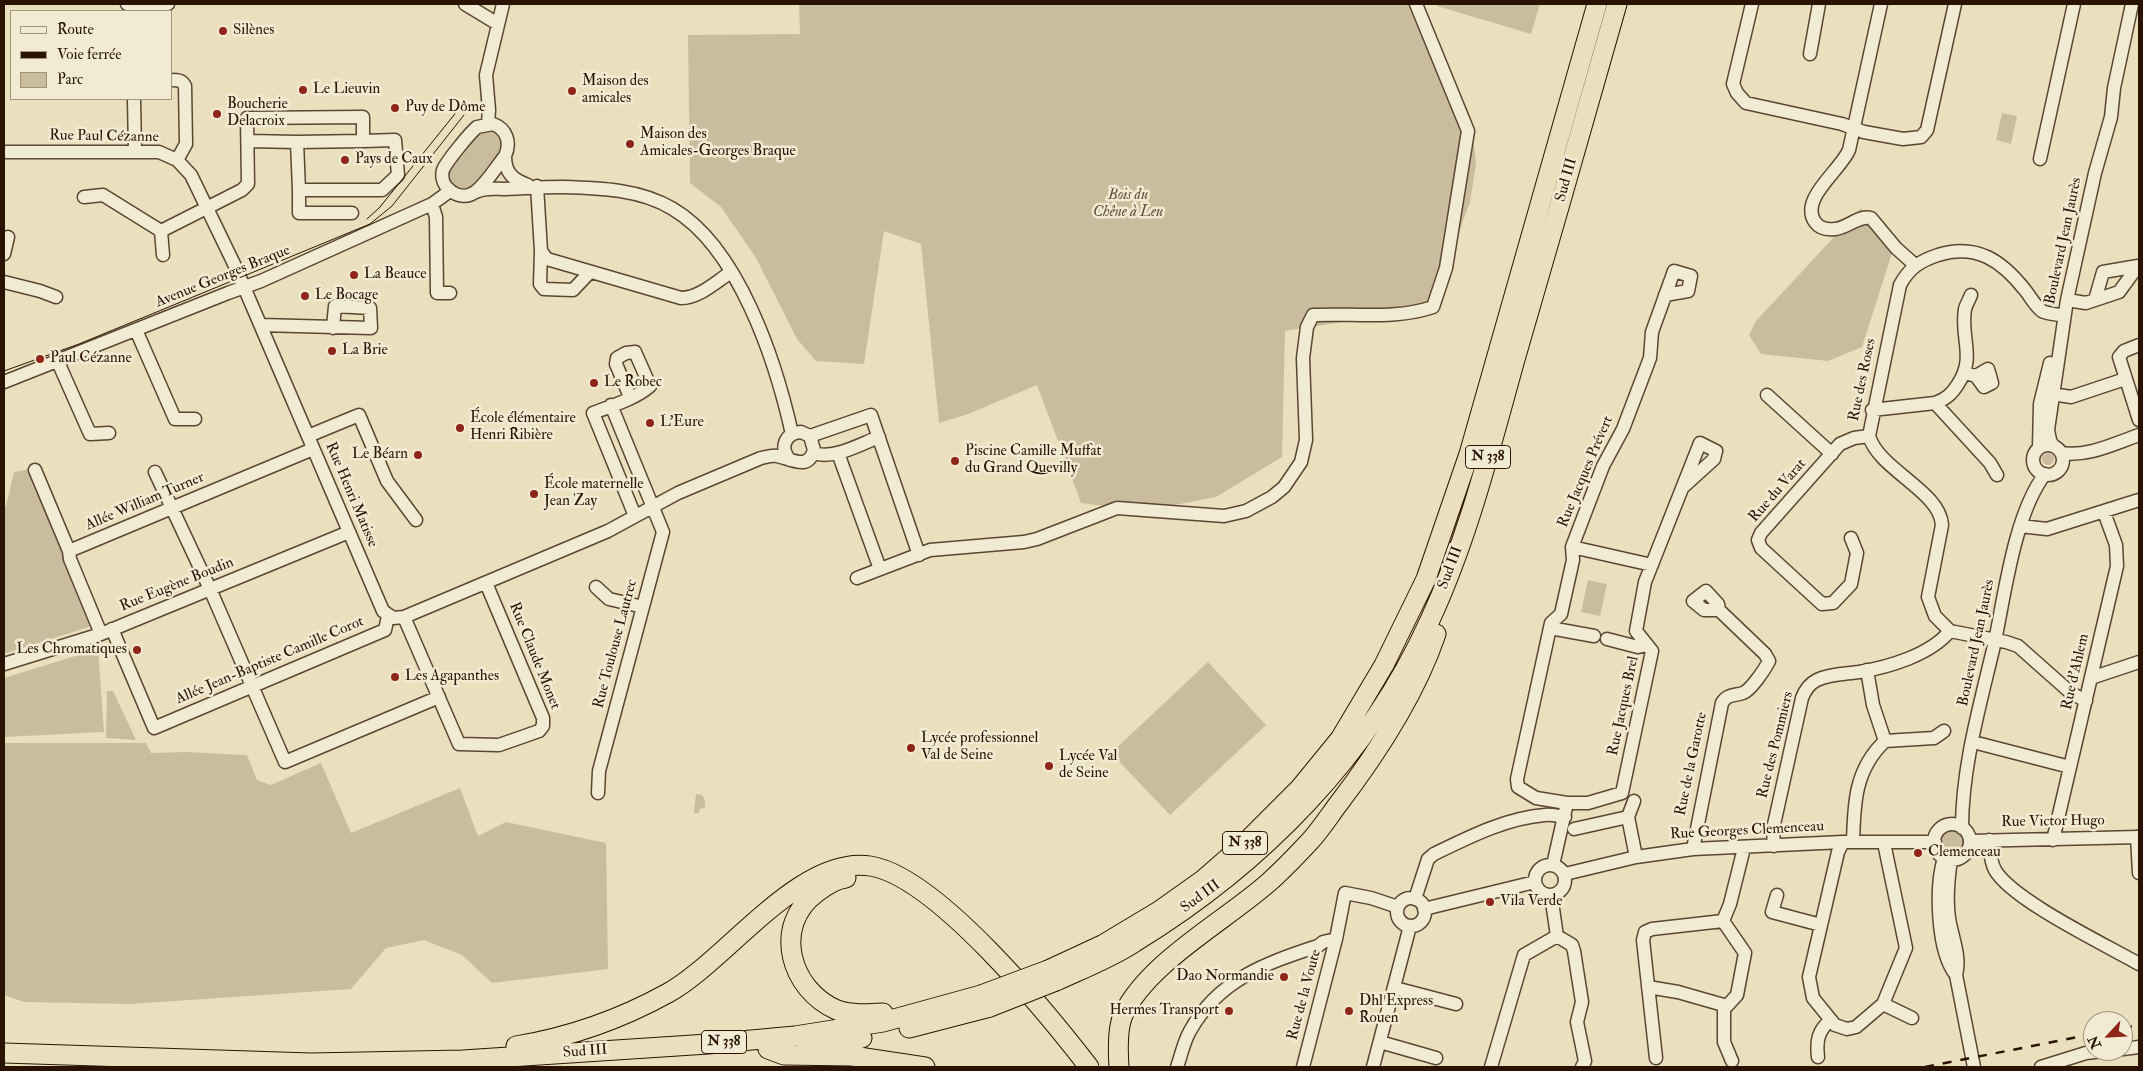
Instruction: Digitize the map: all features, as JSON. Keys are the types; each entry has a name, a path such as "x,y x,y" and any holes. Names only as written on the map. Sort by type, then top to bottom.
{"highway":[{"name":"Sud III","path":"1052,975 1159,911 1204,879 1244,844 1300,788 1340,739 1384,666 1426,579 1469,454 1597,4"},
{"name":"Sud III","path":"1052,975 1133,944 1201,898 1253,858 1311,799 1357,745 1405,671 1430,621 1476,499 1617,4"},
{"path":"1119,1067 1118,1052 1122,1017 1136,992 1163,966 1268,883 1312,839 1353,786 1388,733 1413,687 1433,643 1455,577 1476,499"},
{"path":"463,1060 480,1051 549,1040 594,1028 669,992 710,962 794,890 816,876 848,865 870,866 895,874 935,900 1016,980 1089,1067"},
{"path":"929,1010 865,1014 838,1010 814,996 799,976 792,960 790,944 798,913 809,898 823,887 840,879 857,877 878,880 905,891 944,923 981,959 1074,1067"},
{"name":"N 338","path":"985,1001 1052,975"},
{"name":"Sud III","path":"4,1054 312,1064 463,1060 795,1036 883,1022 929,1010 985,1001"},
{"name":"Sud III","path":"538,1067 833,1044 892,1033 985,1001"},
{"path":"768,1049 784,1054 852,1056 925,1067"},
{"path":"4,1066 39,1067"}],"street":[{"path":"127,4 144,6 168,4"},
{"path":"465,4 498,24"},
{"path":"488,124 489,110 486,75 503,4"},
{"path":"856,578 930,550 1024,542 1037,539 1117,508 1224,516 1246,511 1272,497 1284,487 1301,462 1306,440 1303,358 1307,326 1313,315 1412,314 1433,307 1446,268 1468,131 1416,4"},
{"path":"1752,4 1741,43 1733,84 1746,103 1909,140 1924,135 1955,4"},
{"path":"1810,54 1819,4"},
{"path":"1881,4 1845,159 1813,199 1810,211 1812,217 1820,227 1832,230 1844,227 1863,218 1871,218 1896,248 1915,265 1952,252 1980,255 1998,262 2010,271 2042,311 2064,316"},
{"path":"2040,159 2074,4"},
{"name":"Boulevard Jean Jaurès","path":"2057,450 2050,440 2048,430 2064,316 2096,173 2099,138 2104,114 2114,88 2132,4"},
{"path":"172,80 184,82 185,86 186,144 177,160 191,176 244,287"},
{"path":"134,100 135,151"},
{"path":"162,231 242,190 248,184 248,118 362,117 363,141"},
{"path":"534,186 514,180 509,175 505,156 508,143 504,132 496,125 488,124 477,127 472,131 444,169 443,180 450,191 459,196 466,196 486,189 534,186 607,189 639,195 672,208 699,230 731,272 763,335 778,380 788,438 784,450 790,460"},
{"path":"248,141 394,140 398,175 382,190 299,190"},
{"path":"297,142 299,214 352,213"},
{"name":"Rue Paul Cézanne","path":"4,152 159,152 177,160"},
{"path":"476,192 505,156"},
{"path":"534,186 541,251 540,284 544,289 573,290 590,272"},
{"name":"Avenue Georges Braque","path":"4,382 244,287 261,282 432,204 450,191"},
{"path":"84,197 103,196 162,231"},
{"path":"432,204 436,217 437,293 450,293"},
{"path":"162,231 163,255"},
{"path":"4,254 8,237"},
{"path":"541,251 547,259 681,298 689,298 731,272"},
{"name":"Rue des Roses","path":"1915,265 1908,271 1900,285 1868,436 1873,448 1925,496 1939,513 1942,525 1928,597 1935,616 1950,631"},
{"path":"4,282 56,297"},
{"name":"Rue Henri Matisse","path":"244,287 380,604 388,616"},
{"name":"Rue Jacques Prévert","path":"1567,802 1536,798 1518,787 1517,779 1550,623 1561,614 1573,560 1572,547 1603,466 1623,429 1650,358 1652,332 1665,295"},
{"path":"1872,410 1935,403 1944,400 1971,375 1968,359 1965,308 1972,295"},
{"path":"2067,300 2086,303 2095,300"},
{"name":"Boulevard Jean Jaurès","path":"2039,448 2040,404 2064,316"},
{"path":"261,325 333,328"},
{"path":"136,330 175,419 195,419"},
{"path":"2139,346 2124,351 2119,357 2139,420"},
{"path":"58,362 90,434 109,433"},
{"path":"2053,394 2071,397 2125,379"},
{"path":"1767,395 1832,454"},
{"path":"630,397 593,413 635,516"},
{"path":"1935,403 1990,463 1998,476"},
{"name":"Rue Toulouse Lautrec","path":"598,793 599,771 663,532 611,406"},
{"path":"308,436 359,415 387,481 416,520"},
{"path":"810,436 871,416 919,554"},
{"path":"388,616 398,619 404,617 608,531 678,493 761,458 788,438 801,432 810,436 814,445 810,458 802,463 776,456 761,458"},
{"path":"2090,452 2080,460 2060,468 2054,473 2045,474 2039,472 2034,466 2033,456 2039,448 2046,445 2057,450 2078,454 2090,452 2139,435"},
{"name":"Rue du Varat","path":"1851,538 1857,553 1849,588 1833,603 1822,604 1761,548 1758,540 1761,533 1840,444 1854,438 1868,436"},
{"path":"813,453 818,455 838,452 879,437"},
{"name":"Allée William Turner","path":"69,551 313,449"},
{"path":"2057,450 2062,463 2060,468"},
{"path":"838,452 880,569"},
{"name":"Boulevard Jean Jaurès","path":"1962,828 1967,771 2020,524 2022,503 2034,466"},
{"path":"35,470 69,551 70,559 106,632"},
{"path":"155,472 210,589 285,762 439,697"},
{"name":"Boulevard Jean Jaurès","path":"2020,524 2036,488 2045,474"},
{"name":"Rue Jacques Brel","path":"1567,802 1588,803 1622,793 1652,651 1636,631 1646,582 1682,488"},
{"path":"2020,524 2047,529 2139,500"},
{"name":"Rue d'Ahlem","path":"2053,840 2118,556 2104,512"},
{"name":"Rue Eugène Boudin","path":"4,664 106,632 349,532"},
{"path":"1572,547 1652,565"},
{"name":"Rue Claude Monet","path":"404,617 459,744 499,746 539,731 543,726 543,718 486,583"},
{"path":"596,587 609,599 643,607"},
{"name":"Rue de la Garotte","path":"1693,849 1722,703 1731,695 1745,692 1766,669 1768,661 1765,654 1719,610"},
{"name":"Allée Jean-Baptiste Camille Corot","path":"106,632 154,728 385,630 388,616"},
{"path":"1550,628 1594,636"},
{"path":"1950,631 2018,646 2071,693 2086,701"},
{"name":"Rue des Pommiers","path":"1774,846 1773,829 1804,692 1811,684 1821,678 1868,675 1934,645 1950,631"},
{"path":"1607,639 1638,647 1647,645"},
{"path":"2091,678 2139,662"},
{"path":"1868,675 1873,705 1885,740"},
{"path":"1884,843 1906,948 1882,1004 1856,1027 1847,1029 1835,1025 1813,998 1809,977 1838,852 1848,842 1860,781 1872,753 1885,740 1934,738 1944,731"},
{"path":"1973,742 2070,767"},
{"name":"Boulevard Jean Jaurès","path":"1947,826 1955,809 1967,771"},
{"path":"1634,801 1628,817 1636,857"},
{"path":"1553,865 1567,802"},
{"path":"1415,899 1428,859 1434,854 1482,831 1514,821 1546,814 1564,817"},
{"path":"1574,830 1628,817"},
{"path":"1952,825 1962,828 1968,834 1970,841 1965,855 1959,859 1948,859 1939,854 1934,842 1938,832 1952,825"},
{"name":"Rue Victor Hugo","path":"1970,841 2138,837 2139,873"},
{"path":"1990,840 1991,858 1995,869 2003,881 2029,901 2139,964"},
{"name":"Rue Georges Clemenceau","path":"1565,874 1636,857 1693,849 1848,842 1934,842"},
{"path":"1723,921 1730,904 1744,848"},
{"path":"1948,859 1948,904 1959,965 1956,975 1974,1067"},
{"path":"1553,865 1561,868 1565,874 1564,886 1561,891 1551,895 1540,891 1535,882 1539,870 1543,866 1553,865"},
{"path":"1424,909 1535,882"},
{"path":"1336,939 1345,893 1371,898 1398,907"},
{"path":"1551,895 1557,936"},
{"path":"1777,895 1772,912 1821,924"},
{"path":"1415,899 1420,902 1424,909 1422,921 1410,926 1399,920 1398,907 1403,900 1415,899"},
{"path":"1656,1058 1643,940 1646,932 1652,929 1723,921"},
{"path":"1648,987 1678,992 1727,1006 1737,995 1745,953 1723,921"},
{"path":"1373,1067 1410,926"},
{"path":"1491,1067 1524,955 1557,936"},
{"path":"1557,936 1572,945 1574,951 1582,1002 1577,1022 1585,1061 1582,1067"},
{"name":"Rue de la Voute","path":"1177,1067 1189,1031 1210,1002 1224,988 1260,966 1318,946 1323,942 1336,939 1303,1067"},
{"path":"1395,988 1456,1004"},
{"path":"1882,1004 1912,1018"},
{"path":"1724,1005 1724,1042 1732,1061"},
{"path":"1818,1057 1816,1042 1820,1030 1831,1020"},
{"path":"1380,1042 1436,1058"},
{"path":"2041,1067 2083,1054"}],"green space":[{"name":"Bois du Chêne à Leu","path":"799,4 1414,4 1472,127 1476,164 1470,202 1431,308 1285,331 1282,457 1216,497 1144,511 1081,503 1037,385 968,414 939,423 921,244 884,231 864,364 816,361 797,339 756,258 721,207 690,183 688,35 800,34"},
{"path":"1438,4 1540,4 1531,34 1437,6"},
{"path":"2002,113 2017,116 2011,144 1996,140"},
{"path":"489,130 498,132 503,140 502,151 498,157 474,184 464,191 451,185 449,170 477,136"},
{"path":"1861,208 1892,253 1862,347 1828,361 1761,354 1749,335 1756,321"},
{"path":"2046,453 2050,453 2054,459 2050,465 2046,465 2042,461 2042,457"},
{"path":"30,469 33,486 38,486 95,625 4,654 4,506 6,506 14,472"},
{"path":"1588,580 1607,584 1600,616 1581,612"},
{"path":"98,649 104,732 4,737 4,678"},
{"path":"1208,662 1266,725 1170,815 1111,753"},
{"path":"107,691 113,691 136,740 106,738"},
{"path":"4,743 146,743 151,753 186,752 247,755 257,780 271,785 321,763 351,833 460,788 478,836 506,822 606,843 608,969 492,983 462,955 424,940 386,948 351,989 131,1004 24,1002 4,995"},
{"path":"696,794 702,795 705,800 705,807 700,809 699,813 694,813"},
{"path":"1953,830 1961,834 1965,842 1961,850 1953,854 1945,850 1941,842 1945,834"}],"tram line":[{"path":"367,219 380,207 458,110"},
{"path":"4,371 79,344 370,224 392,206 464,115"}],"railway":[{"path":"2133,1026 2139,1025"},
{"path":"1925,1067 2083,1036"}],"place":[{"name":"Silènes","path":"223,31"},
{"name":"Le Lieuvin","path":"303,90"},
{"name":"Maison des amicales","path":"572,91"},
{"name":"Puy de Dôme","path":"395,108"},
{"name":"Boucherie Delacroix","path":"217,114"},
{"name":"Maison des Amicales-Georges Braque","path":"630,144"},
{"name":"Pays de Caux","path":"345,160"},
{"name":"La Beauce","path":"354,275"},
{"name":"Le Bocage","path":"305,296"},
{"name":"La Brie","path":"332,351"},
{"name":"Paul Cézanne","path":"40,359"},
{"name":"Le Robec","path":"594,383"},
{"name":"L'Eure","path":"650,423"},
{"name":"École élémentaire Henri Ribière","path":"460,428"},
{"name":"Le Béarn","path":"418,455"},
{"name":"Piscine Camille Muffat du Grand Quevilly","path":"955,461"},
{"name":"École maternelle Jean Zay","path":"534,494"},
{"name":"Les Chromatiques","path":"137,650"},
{"name":"Les Agapanthes","path":"395,677"},
{"name":"Lycée professionnel Val de Seine","path":"911,748"},
{"name":"Lycée Val de Seine","path":"1049,766"},
{"name":"Clemenceau","path":"1918,853"},
{"name":"Vila Verde","path":"1490,902"},
{"name":"Dao Normandie","path":"1284,977"},
{"name":"Hermes Transport","path":"1229,1011"},
{"name":"Dhl Express Rouen","path":"1349,1011"}]}
